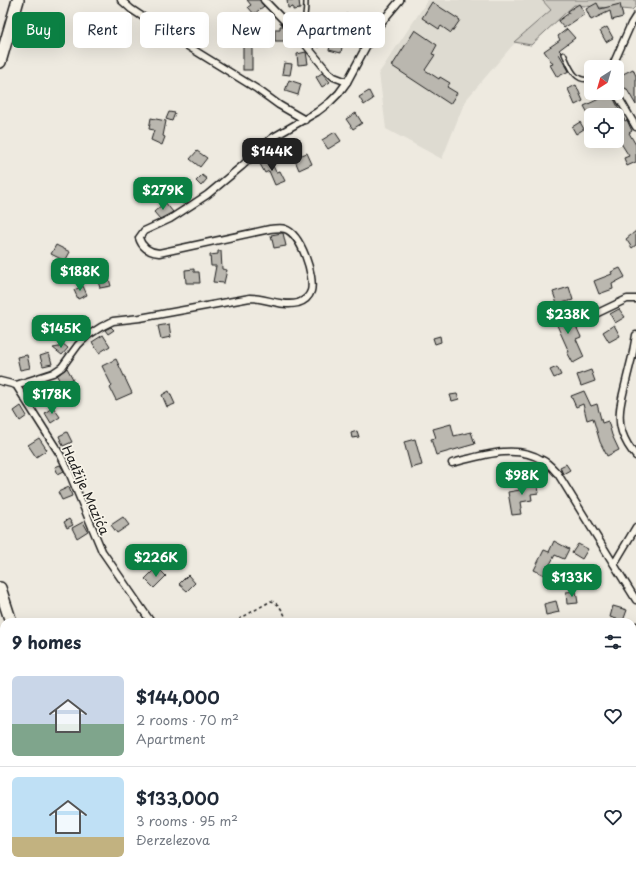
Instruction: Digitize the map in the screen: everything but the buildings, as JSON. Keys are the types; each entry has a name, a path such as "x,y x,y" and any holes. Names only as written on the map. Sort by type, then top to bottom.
{"highway":[{"path":"0,62 18,0"},
{"path":"0,588 10,618"}],"street":[{"path":"121,0 131,9 181,42 257,89 278,105 305,120"},
{"path":"264,0 283,20"},
{"path":"0,381 16,385 42,378 62,367 78,345 87,336 100,327 113,322 250,298 291,304 300,302 307,298 311,292 312,286 305,255 296,237 286,229 270,229 159,253 149,251 144,247 139,238 144,231 170,219 207,195 242,166 272,138 305,120 330,102 347,82 375,30 400,0"},
{"path":"615,60 636,16"},
{"path":"308,48 327,71 334,77 347,82"},
{"path":"620,100 636,127"},
{"path":"585,319 627,299 636,299"},
{"path":"636,335 622,397 620,416 622,432 636,456"},
{"name":"Hadžije Mazića","path":"16,385 61,456 102,551 148,618"},
{"path":"452,462 496,453 510,452 532,455 551,466 558,474 636,600"},
{"path":"614,564 636,526"}],"lane":[{"path":"306,0 306,12"},
{"path":"564,54 576,77 584,79"}],"path":[{"path":"241,618 271,601 274,601 279,605 286,618"}],"shaded area":[{"path":"428,0 542,0 551,10 512,46 465,101 442,159 386,129 379,73"},
{"path":"542,0 636,0 636,6 632,10 574,5 531,45 514,42 551,10"}]}
